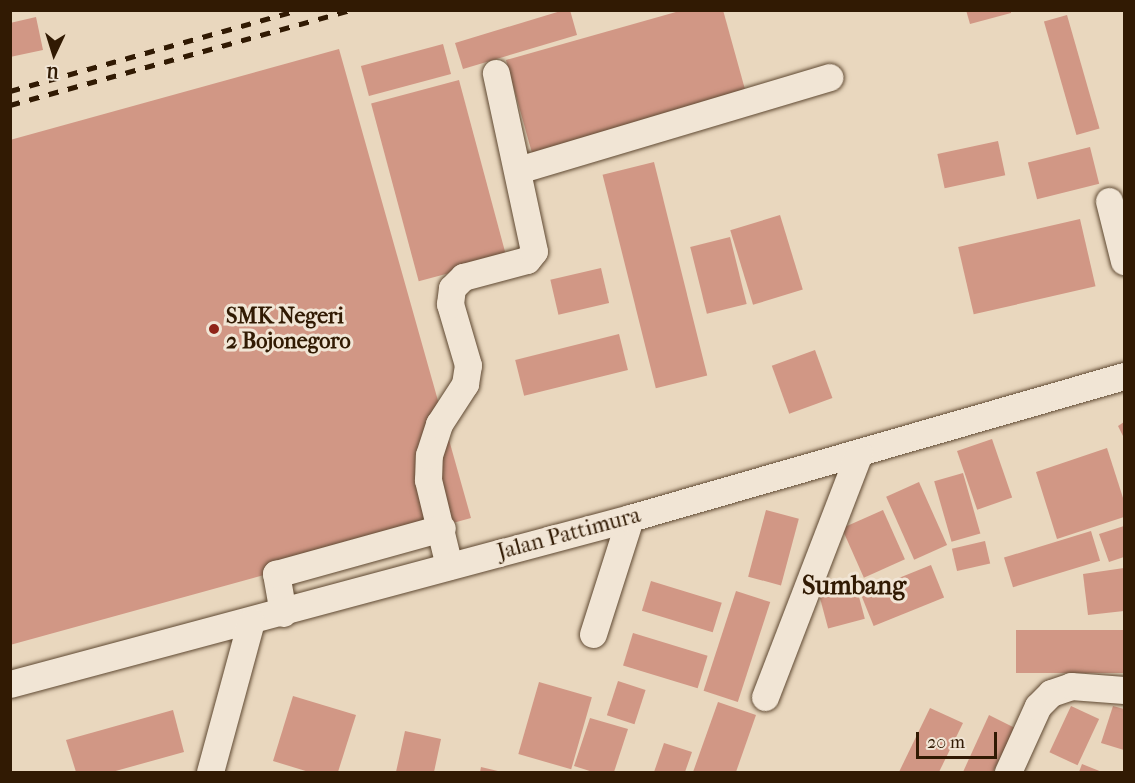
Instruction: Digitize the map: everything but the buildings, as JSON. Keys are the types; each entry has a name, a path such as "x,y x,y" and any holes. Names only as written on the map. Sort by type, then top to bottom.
{"street":[{"path":"449,566 442,528 428,480 429,455 440,424 465,384 468,365 450,304 453,288 464,277 527,260 534,251 496,73"},
{"path":"518,170 829,77"},
{"path":"1109,201 1125,261"},
{"name":"Jalan Pattimura","path":"10,684 283,613 630,518 1125,376"},
{"path":"765,697 859,454"},
{"path":"593,634 630,518"},
{"path":"283,613 276,574 442,528"},
{"path":"210,772 251,621"},
{"path":"1008,772 1038,706 1051,693 1071,686 1125,690"}],"railway":[{"path":"10,91 298,10"},
{"path":"10,105 351,10"}],"place":[{"name":"SMK Negeri 2 Bojonegoro","path":"214,329"}],"district":[{"name":"Sumbang","path":"854,586"}]}
